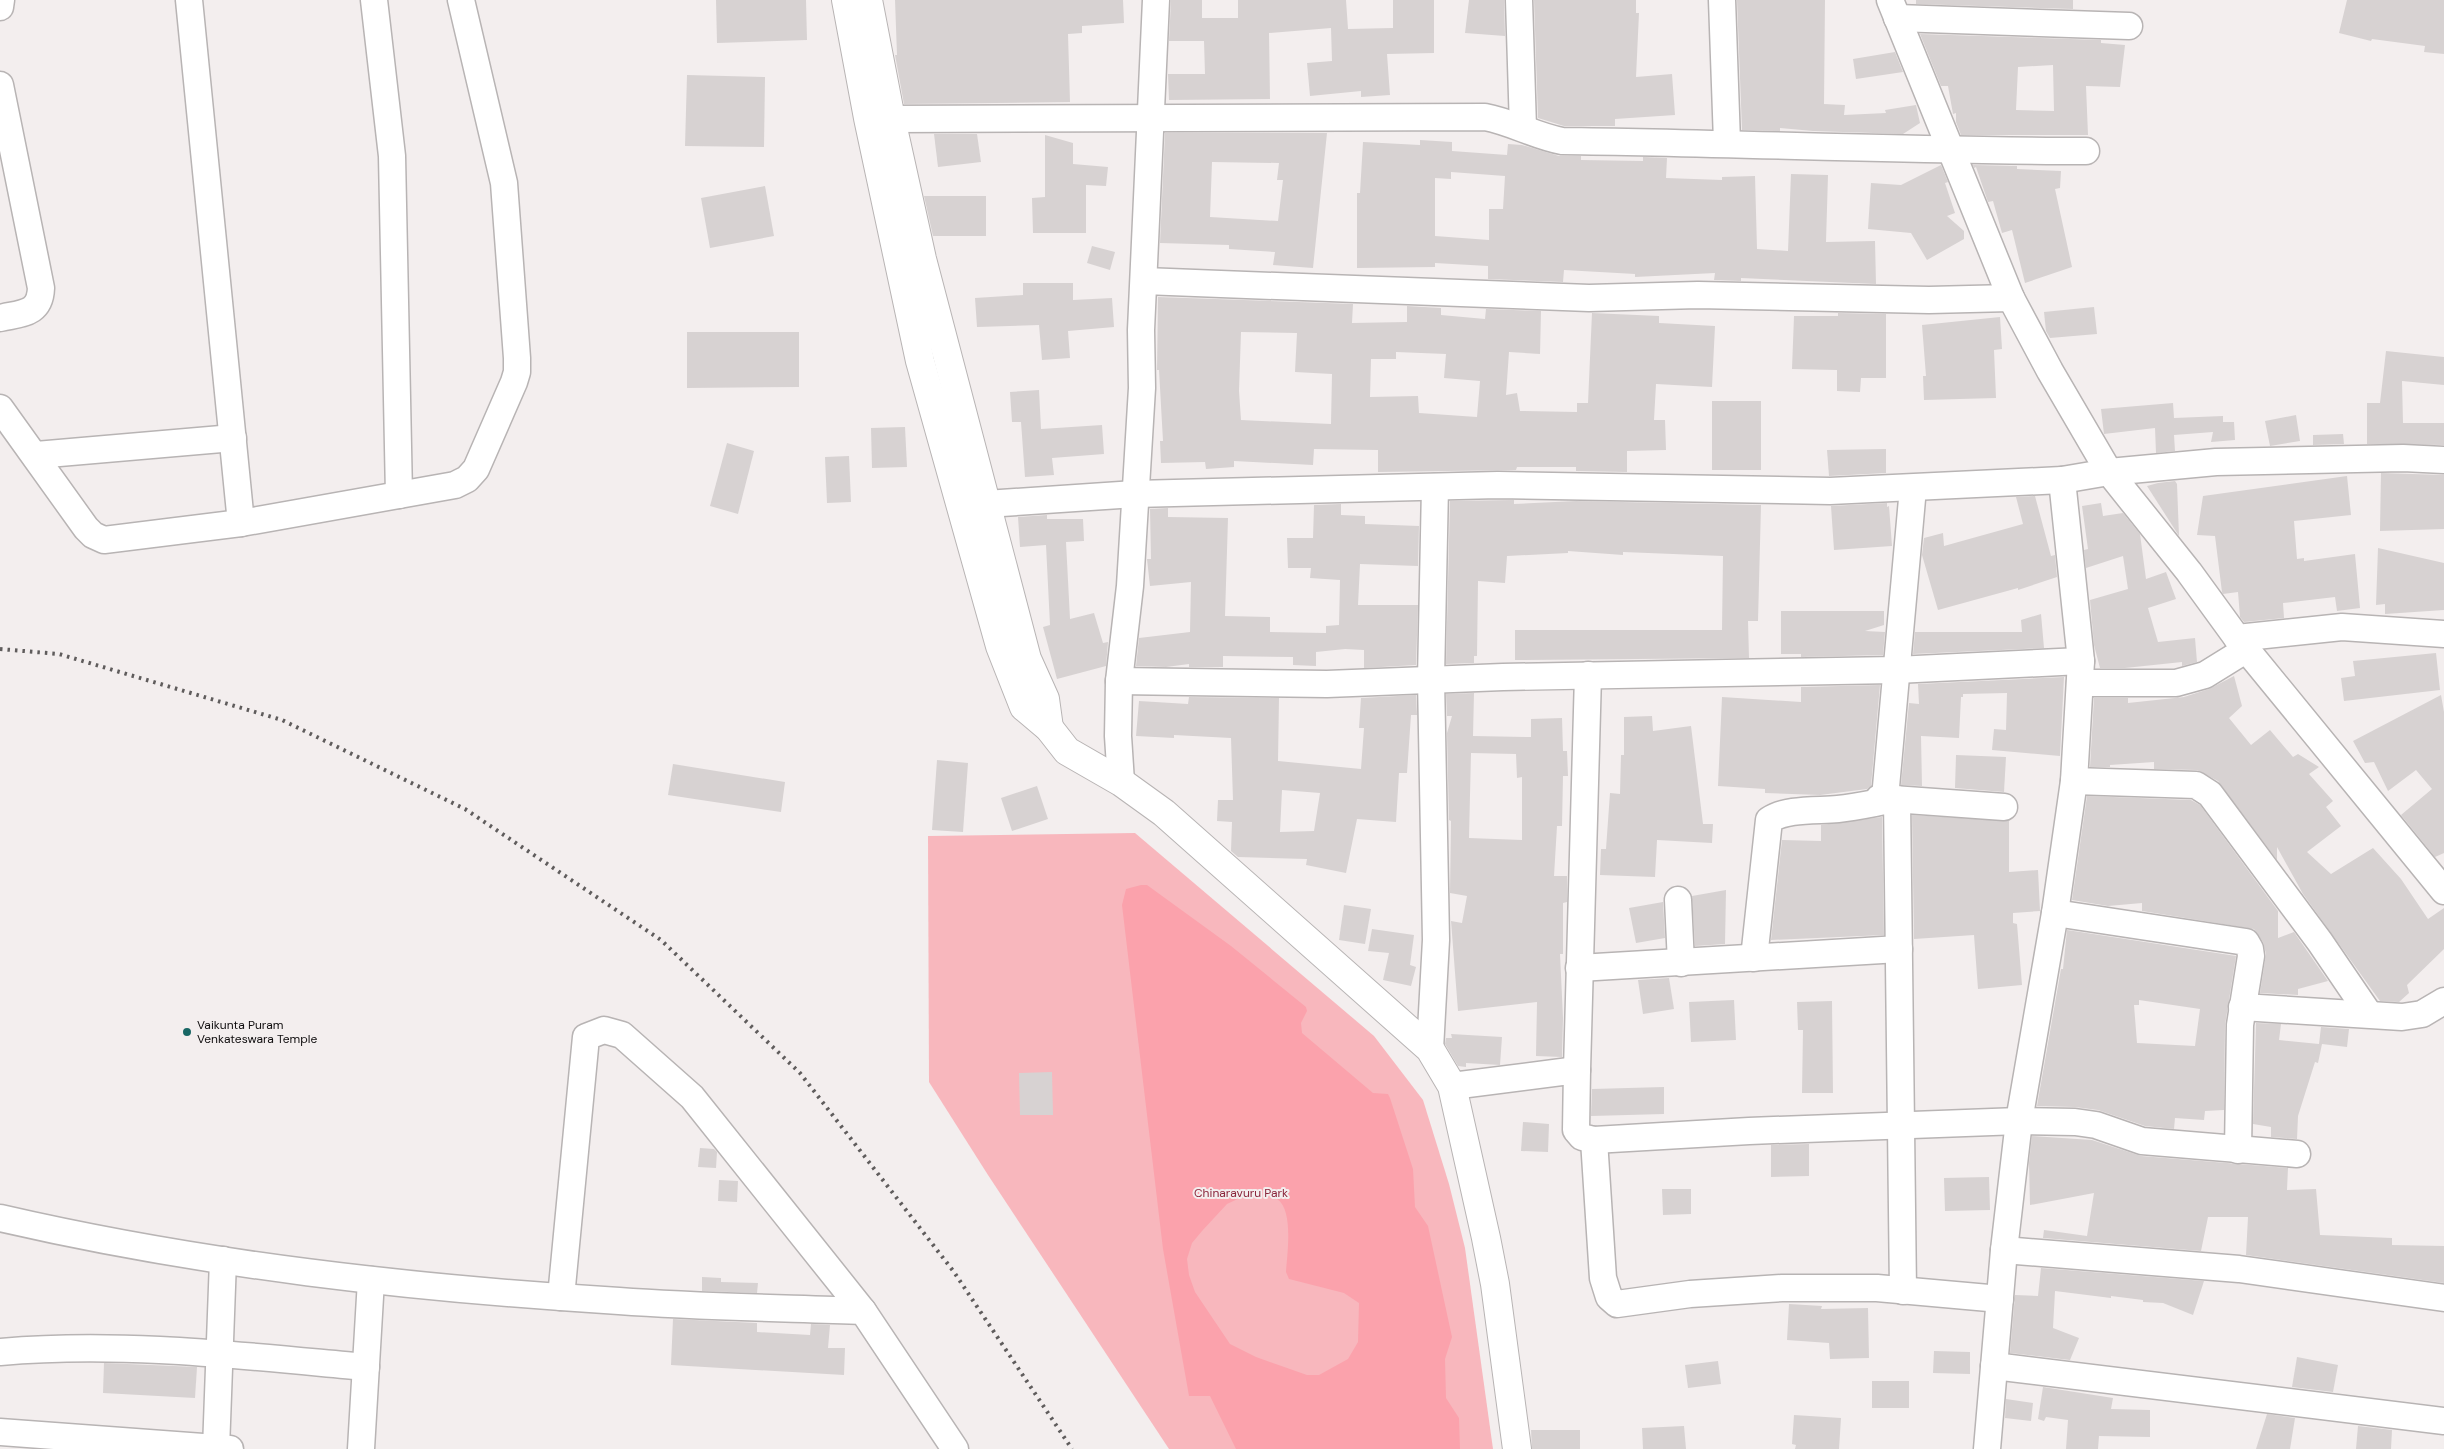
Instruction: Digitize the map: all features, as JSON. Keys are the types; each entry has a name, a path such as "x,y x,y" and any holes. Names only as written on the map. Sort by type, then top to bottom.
{"main road":[{"path":"846,0 868,118 920,361 1000,646 1024,707 1049,728 1067,751 1090,766 1121,782 1164,813 1430,1050 1452,1086 1495,1284 1517,1449"},
{"path":"868,0 891,119 939,331 1027,659 1045,699 1049,728"}],"street":[{"path":"0,7 1,0"},
{"path":"189,0 242,523"},
{"path":"374,0 392,156 399,495"},
{"path":"0,408 36,455 86,528 93,535 104,540 242,523 455,485 467,479 476,469 517,372 504,183 462,0"},
{"path":"1121,782 1118,736 1119,681 1130,586 1142,388 1140,330 1144,281 1156,0"},
{"path":"1519,0 1522,128"},
{"path":"1722,0 1727,142"},
{"path":"2129,26 1893,9 2011,298 2050,371 2109,472 2189,572 2242,644 2444,892"},
{"path":"0,85 41,288 41,298 35,308 27,312 0,318"},
{"path":"891,119 1485,118 1503,121 1542,137 1562,141 1727,142 1952,151 2086,150"},
{"path":"1144,281 1589,298 1698,295 1929,300 2011,298"},
{"path":"36,455 233,438"},
{"path":"986,504 1135,494 1498,485 1830,491 2062,480 2109,472 2216,462 2403,458 2444,460"},
{"path":"1987,1449 2004,1250 2019,1121 2055,913 2074,781 2080,672 2062,480"},
{"path":"1430,1050 1436,940 1431,679 1435,487"},
{"path":"1903,1291 1899,950 1891,798 1896,670 1913,488"},
{"path":"1119,681 1327,684 1588,675 1896,670 2080,672 2176,683 2205,676 2242,644 2342,627 2444,634"},
{"path":"1588,675 1578,968 1576,1130 1582,1137 1594,1140 1901,1125 2019,1121 2075,1122 2096,1125 2142,1141 2298,1154"},
{"path":"2074,781 2196,785 2204,788 2314,934 2369,1014"},
{"path":"1843,796 1891,798 2004,808"},
{"path":"1754,958 1769,820 1774,816 1840,809 1891,798"},
{"path":"1678,900 1681,963"},
{"path":"2055,913 2246,942 2251,956 2242,1007 2238,1150"},
{"path":"1578,968 1899,950"},
{"path":"2242,1007 2413,1016 2444,1000"},
{"path":"560,1297 586,1037 604,1030 622,1034 692,1097 863,1311 955,1449"},
{"path":"1452,1086 1577,1070"},
{"path":"1594,1140 1603,1278 1609,1297 1617,1304 1690,1294 1782,1288 1877,1288 2000,1299"},
{"path":"0,1218 96,1240 222,1260 371,1280 620,1301 863,1311"},
{"path":"2004,1250 2239,1269 2444,1298"},
{"path":"0,1432 221,1449 219,1353 222,1260"},
{"path":"361,1449 371,1280"},
{"path":"0,1352 57,1347 219,1353 366,1366"},
{"path":"1994,1366 2444,1421"}],"green space":[{"name":"Chinaravuru Park","path":"1135,833 1374,1036 1423,1100 1449,1184 1465,1248 1493,1449 1169,1449 988,1175 929,1082 928,836"}],"shaded area":[{"path":"1147,885 1231,946 1306,1007 1307,1011 1301,1023 1302,1033 1373,1093 1388,1094 1413,1169 1415,1207 1428,1226 1452,1337 1445,1359 1446,1398 1459,1418 1460,1449 1236,1449 1210,1396 1189,1396 1163,1249 1122,905 1126,889","holes":["1246,1195 1270,1196 1277,1199 1282,1205 1288,1222 1286,1272 1289,1279 1344,1293 1359,1303 1358,1342 1348,1359 1319,1375 1307,1375 1256,1357 1230,1344 1195,1292 1189,1275 1187,1259 1192,1243 1227,1204"]}],"building":[{"path":"716,0 806,0 807,40 717,43"},
{"path":"895,0 1123,0 1124,23 1082,26 1082,33 1068,34 1070,102 904,104 895,55 897,55"},
{"path":"1171,0 1202,0 1202,18 1238,18 1238,0 1346,0 1348,29 1393,28 1393,0 1434,0 1434,53 1387,54 1390,95 1361,97 1361,91 1310,96 1307,63 1332,61 1331,28 1269,33 1270,99 1169,100 1168,74 1205,74 1204,41 1169,41"},
{"path":"1469,0 1504,0 1505,36 1465,33"},
{"path":"1534,0 1636,0 1636,13 1639,13 1636,77 1672,74 1675,115 1615,119 1615,126 1564,126 1538,118"},
{"path":"1737,0 1825,0 1824,104 1845,105 1844,115 1886,113 1885,110 1916,105 1920,123 1903,134 1780,128 1780,131 1742,130"},
{"path":"1916,0 2073,0 2073,9 1916,4"},
{"path":"2347,0 2444,0 2444,54 2424,52 2425,46 2372,39 2371,41 2339,33"},
{"path":"1920,34 2101,40 2101,43 2125,45 2120,87 2086,86 2088,135 1961,135 1956,122 1956,113 1953,114 1948,86 1941,86","holes":["2053,65 2054,111 2016,110 2018,67"]},
{"path":"1895,52 1903,72 1856,79 1853,59"},
{"path":"687,75 765,77 764,147 685,146"},
{"path":"1165,133 1327,133 1313,268 1273,265 1275,252 1229,249 1229,245 1160,243","holes":["1212,162 1279,163 1277,180 1283,180 1278,221 1210,217"]},
{"path":"934,134 977,134 981,162 938,167"},
{"path":"1045,135 1073,143 1073,164 1108,167 1106,186 1086,185 1086,233 1033,233 1032,198 1045,197"},
{"path":"1420,140 1452,142 1452,151 1507,155 1508,144 1522,145 1559,156 1581,156 1581,160 1643,161 1643,157 1667,158 1666,178 1722,180 1722,177 1755,176 1757,249 1788,251 1791,174 1828,175 1826,242 1875,241 1876,284 1741,278 1741,281 1714,280 1715,273 1635,277 1635,274 1564,270 1563,282 1488,279 1488,266 1435,263 1435,267 1357,268 1357,193 1360,193 1363,142 1420,145","holes":["1451,172 1505,176 1503,209 1489,209 1489,240 1435,236 1435,178 1451,179"]},
{"path":"1941,165 1948,182 1945,183 1955,213 1947,216 1964,231 1964,239 1927,260 1911,233 1868,229 1871,183 1901,185"},
{"path":"1973,165 2017,166 2017,169 2061,171 2060,188 2055,189 2072,267 2025,283 2012,230 2002,233 1993,201 1988,202 1976,167 1974,168"},
{"path":"765,186 774,236 710,248 701,198"},
{"path":"924,196 986,196 986,236 933,236"},
{"path":"1092,246 1115,252 1110,270 1087,263"},
{"path":"1023,283 1073,283 1073,300 1112,298 1114,327 1068,331 1070,358 1042,360 1039,325 977,327 975,298 1023,295"},
{"path":"1158,297 1353,304 1352,323 1407,322 1407,306 1441,308 1441,315 1485,319 1486,309 1541,311 1540,354 1509,352 1506,395 1517,393 1520,411 1577,412 1577,403 1588,403 1592,313 1659,316 1659,323 1715,326 1712,387 1656,384 1654,420 1665,420 1666,450 1627,451 1627,472 1576,471 1576,467 1517,467 1516,470 1378,472 1378,450 1314,449 1313,465 1234,461 1234,467 1206,469 1205,462 1161,463 1160,441 1163,441 1159,370 1157,370","holes":["1241,332 1297,333 1295,372 1332,374 1331,424 1241,420 1239,391","1396,352 1446,354 1444,378 1480,381 1477,417 1419,413 1418,396 1370,397 1371,359 1396,359"]},
{"path":"2094,307 2097,334 2050,338 2046,331 2044,312"},
{"path":"1838,313 1886,314 1886,378 1861,378 1860,392 1837,391 1837,370 1792,369 1794,316 1838,316"},
{"path":"2000,317 2002,349 1994,350 1996,398 1924,400 1923,376 1926,376 1922,325"},
{"path":"687,332 799,332 799,387 687,388"},
{"path":"2386,351 2444,357 2444,385 2402,381 2403,423 2444,423 2444,445 2367,444 2367,403 2380,403"},
{"path":"1039,390 1041,429 1102,425 1104,454 1052,458 1054,475 1025,477 1021,422 1012,422 1010,392"},
{"path":"1712,401 1761,401 1761,470 1712,470"},
{"path":"2173,403 2174,418 2223,416 2223,422 2234,422 2235,440 2211,442 2213,432 2174,435 2175,451 2156,453 2155,428 2104,434 2101,409"},
{"path":"2296,415 2300,441 2270,446 2265,421"},
{"path":"905,427 907,467 872,468 871,428"},
{"path":"2343,434 2344,444 2313,445 2313,435"},
{"path":"727,443 754,451 738,514 710,506"},
{"path":"1886,449 1886,473 1829,476 1827,450"},
{"path":"849,456 851,502 827,503 825,457"},
{"path":"2381,473 2444,475 2444,529 2380,531"},
{"path":"2347,476 2351,515 2294,521 2297,559 2304,558 2304,561 2355,554 2360,608 2337,611 2335,597 2283,603 2284,618 2244,622 2240,617 2238,592 2223,594 2222,592 2215,536 2197,535 2203,496"},
{"path":"2175,481 2177,484 2179,536 2147,486"},
{"path":"2035,496 2051,556 2055,555 2057,577 2018,590 2018,588 1938,610 1922,555 1924,538 1943,533 1944,546 2023,524 2016,497"},
{"path":"1514,500 1514,504 1576,501 1761,505 1758,621 1748,621 1749,658 1515,660 1515,630 1722,630 1723,556 1623,552 1623,555 1568,551 1568,553 1507,556 1505,583 1478,581 1477,656 1474,656 1474,663 1446,664 1450,501"},
{"path":"1887,503 1887,507 1889,506 1892,546 1834,550 1831,506"},
{"path":"2101,503 2103,516 2123,513 2140,534 2146,579 2166,572 2176,599 2148,608 2158,642 2195,638 2197,662 2182,666 2182,662 2125,668 2100,668 2094,645 2090,600 2128,589 2123,556 2086,568 2084,550 2088,549 2082,506"},
{"path":"1341,504 1341,515 1365,516 1365,524 1419,526 1418,566 1360,564 1358,605 1418,605 1416,665 1364,668 1364,650 1345,649 1316,652 1316,666 1293,665 1293,657 1223,656 1223,667 1189,667 1189,664 1166,667 1136,666 1139,638 1190,632 1191,582 1150,586 1147,559 1151,559 1150,509 1168,508 1168,517 1228,518 1225,616 1270,617 1270,632 1326,633 1326,626 1339,625 1340,580 1310,578 1311,568 1288,568 1287,538 1313,538 1314,505"},
{"path":"1047,515 1047,519 1083,519 1084,541 1066,542 1070,619 1094,613 1103,643 1108,642 1106,666 1057,679 1043,627 1050,625 1046,545 1020,547 1018,517"},
{"path":"2378,548 2444,563 2444,610 2385,614 2385,604 2376,605"},
{"path":"1781,611 1884,611 1884,625 1865,631 1885,632 1883,655 1801,657 1801,654 1781,654"},
{"path":"2041,614 2044,648 1913,654 1915,632 2022,632 2021,620"},
{"path":"2436,653 2440,690 2344,701 2341,678 2355,676 2353,661"},
{"path":"2234,676 2242,706 2229,718 2251,745 2270,730 2293,757 2298,754 2319,767 2309,774 2333,801 2326,807 2341,826 2307,852 2331,874 2373,848 2401,879 2428,919 2444,908 2444,949 2407,985 2409,993 2399,1002 2380,1001 2303,894 2277,847 2277,860 2218,781 2197,770 2154,769 2154,762 2110,765 2110,767 2090,767 2094,698 2128,698 2128,703 2184,697 2209,689"},
{"path":"2064,677 2060,756 1992,750 1994,729 2006,730 2007,693 1963,694 1963,697 1961,697 1959,738 1921,736 1922,786 1901,785 1909,703 1919,704 1918,684"},
{"path":"1880,685 1871,786 1867,789 1820,795 1765,793 1765,789 1718,786 1722,697 1801,702 1801,687"},
{"path":"1474,693 1473,736 1531,737 1531,719 1562,718 1563,751 1567,751 1568,776 1563,776 1562,826 1557,826 1554,876 1567,876 1567,902 1563,903 1563,954 1560,954 1563,1018 1562,1057 1536,1056 1537,1002 1458,1011 1451,921 1462,923 1467,896 1450,893 1451,821 1449,820 1447,733 1452,716 1447,716 1446,694","holes":["1471,753 1516,754 1517,778 1522,777 1522,840 1469,838"]},
{"path":"1416,695 1417,715 1411,715 1407,773 1399,773 1396,822 1357,819 1346,873 1306,865 1307,859 1238,857 1231,851 1232,822 1217,821 1218,800 1233,800 1231,738 1174,735 1174,738 1136,736 1139,701 1188,704 1189,697 1279,698 1278,761 1361,769 1364,728 1359,728 1361,698","holes":["1282,790 1320,793 1314,831 1280,832"]},
{"path":"2441,695 2444,712 2444,853 2435,857 2401,815 2432,789 2416,770 2388,791 2374,762 2365,763 2353,741"},
{"path":"1652,716 1653,731 1691,726 1703,824 1713,824 1712,843 1657,840 1655,877 1600,875 1601,849 1606,849 1610,793 1620,794 1621,755 1624,755 1624,717"},
{"path":"1956,755 2006,757 2004,792 1955,788"},
{"path":"937,760 968,763 963,832 932,830"},
{"path":"673,764 785,782 781,812 668,795"},
{"path":"1037,786 1048,819 1012,831 1001,798"},
{"path":"2087,796 2191,800 2200,805 2278,911 2278,938 2294,932 2328,981 2298,989 2298,995 2260,993 2266,954 2263,942 2254,929 2142,911 2142,903 2108,906 2072,900"},
{"path":"1912,815 2009,821 2009,872 2038,870 2040,911 2013,913 2013,923 2017,924 2022,985 1978,989 1974,935 1914,939"},
{"path":"1882,817 1884,935 1771,940 1782,840 1821,841 1821,825"},
{"path":"1726,890 1725,944 1695,946 1692,896"},
{"path":"1663,902 1665,938 1636,943 1629,908"},
{"path":"1344,905 1371,909 1365,944 1339,940"},
{"path":"1372,929 1414,935 1410,965 1416,967 1411,986 1383,980 1389,953 1368,951"},
{"path":"2067,930 2236,956 2225,1025 2224,1110 2205,1111 2204,1120 2175,1118 2174,1129 2145,1126 2098,1110 2037,1106 2061,969 2063,969","holes":["2139,1000 2200,1009 2195,1046 2137,1043 2134,1005 2139,1005"]},
{"path":"1669,978 1674,1009 1643,1014 1638,980"},
{"path":"1734,1000 1736,1040 1691,1042 1689,1002"},
{"path":"1832,1001 1833,1093 1802,1093 1803,1030 1798,1030 1797,1002"},
{"path":"2256,1023 2281,1024 2279,1040 2319,1044 2321,1027 2349,1029 2347,1047 2322,1044 2318,1063 2315,1062 2298,1116 2297,1139 2271,1137 2271,1127 2253,1124"},
{"path":"1451,1034 1502,1037 1500,1065 1466,1063 1466,1067 1458,1066 1445,1044 1446,1038 1452,1038"},
{"path":"1052,1072 1053,1115 1020,1115 1019,1073"},
{"path":"1664,1087 1664,1114 1591,1116 1592,1089"},
{"path":"1523,1122 1549,1124 1548,1152 1521,1151"},
{"path":"2032,1136 2092,1140 2141,1156 2288,1168 2287,1190 2316,1189 2320,1235 2392,1238 2392,1245 2444,1246 2444,1283 2246,1255 2248,1217 2208,1217 2201,1251 2043,1238 2044,1230 2087,1236 2094,1193 2030,1205 2029,1163"},
{"path":"1809,1144 1809,1176 1771,1177 1771,1145"},
{"path":"700,1148 714,1149 717,1152 716,1168 698,1167"},
{"path":"1989,1177 1990,1210 1945,1211 1944,1178"},
{"path":"719,1180 738,1181 737,1202 718,1201"},
{"path":"1662,1189 1691,1189 1691,1214 1663,1215"},
{"path":"2041,1268 2204,1281 2193,1315 2163,1303 2055,1291 2053,1328 2079,1338 2070,1360 2010,1353 2015,1295 2038,1296"},
{"path":"702,1277 721,1278 721,1282 758,1283 757,1293 702,1291"},
{"path":"1789,1304 1822,1306 1821,1309 1868,1308 1869,1358 1830,1359 1829,1343 1787,1340"},
{"path":"673,1319 757,1323 757,1332 810,1335 811,1324 830,1325 828,1348 845,1348 844,1375 671,1365"},
{"path":"1934,1351 1970,1352 1970,1374 1933,1373"},
{"path":"2297,1357 2338,1365 2333,1392 2292,1387"},
{"path":"1718,1361 1721,1384 1688,1388 1685,1365"},
{"path":"104,1363 197,1367 195,1398 103,1393"},
{"path":"1872,1381 1909,1381 1909,1408 1872,1408"},
{"path":"2043,1387 2113,1398 2111,1409 2150,1410 2150,1437 2099,1436 2098,1449 2066,1449 2068,1420 2046,1417 2044,1421 2038,1419"},
{"path":"2006,1399 2033,1403 2031,1421 2005,1418"},
{"path":"2267,1414 2295,1418 2290,1449 2256,1449"},
{"path":"1794,1415 1841,1418 1839,1449 1795,1449 1796,1445 1792,1444"},
{"path":"1684,1426 1686,1449 1643,1449 1642,1428"},
{"path":"2358,1426 2392,1430 2391,1449 2356,1449"},
{"path":"1531,1430 1580,1430 1580,1449 1532,1449"}],"railway":[{"path":"0,649 59,654 282,720 465,809 661,940 800,1073 954,1272 1072,1449"}],"place":[{"name":"Vaikunta Puram Venkateswara Temple","path":"187,1032"}]}
